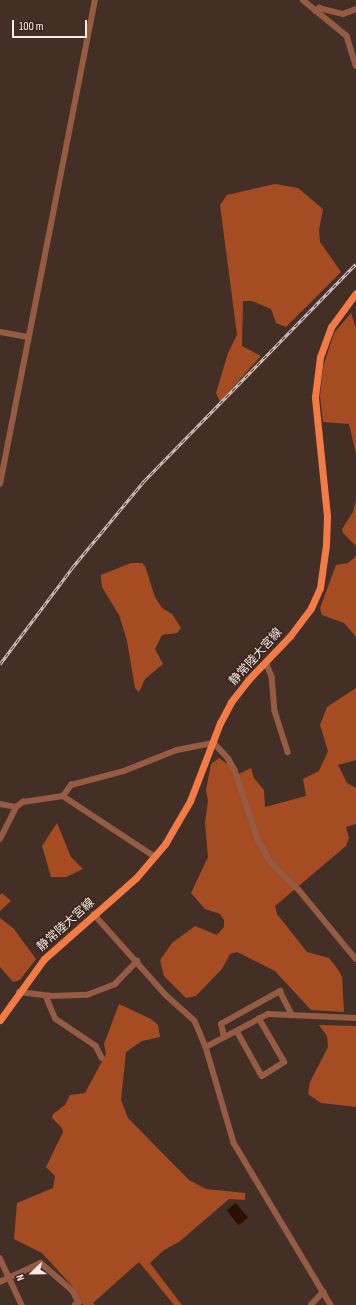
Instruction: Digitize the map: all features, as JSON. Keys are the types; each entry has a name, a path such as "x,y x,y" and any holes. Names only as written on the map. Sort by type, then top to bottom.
{"main road":[{"name":"静常陸大宮線","path":"0,1020 44,959 136,878 168,839 190,801 214,743 220,723 234,697 300,624 320,588 326,545 327,516 315,397 320,357 331,327 356,293"}],"street":[{"path":"0,484 95,0"},
{"path":"303,0 347,36 356,66"},
{"path":"315,11 319,8 343,14 356,9"},
{"path":"0,332 28,337"},
{"path":"266,662 272,677 275,711 288,752"},
{"path":"63,796 72,785 124,771 177,750 214,743 228,758 235,770 258,839 270,861 299,890 356,959"},
{"path":"0,840 16,807 23,802 63,796 154,856"},
{"path":"0,804 16,807"},
{"path":"94,914 165,994 195,1021 206,1047 234,1143 331,1305"},
{"path":"19,992 46,996 87,995 109,987 122,980 137,961"},
{"path":"224,1037 221,1024 280,991 292,1015"},
{"path":"46,996 56,1019 96,1046 102,1058"},
{"path":"206,1047 268,1014 356,1018"},
{"path":"238,1031 262,1076 284,1062 259,1019"},
{"path":"0,1258 22,1303 14,1305"},
{"path":"0,1282 41,1263 73,1291 79,1303 75,1305"},
{"path":"311,1305 323,1292"}],"shaded area":[{"path":"275,184 298,188 323,209 319,230 320,242 341,272 286,327 276,323 271,309 252,301 243,301 242,346 261,356 220,402 216,393 228,353 237,335 220,205 227,195"},
{"path":"351,313 356,328 356,454 349,424 323,422 320,396 323,367 334,333"},
{"path":"356,500 356,546 343,533 342,529 353,512"},
{"path":"356,556 356,637 344,623 322,615 320,608 336,565 348,563"},
{"path":"131,563 142,563 145,566 155,597 162,608 172,614 181,628 177,633 162,635 155,649 163,664 145,679 139,692 135,688 127,641 119,615 102,587 101,578 101,575"},
{"path":"356,688 356,760 338,765 347,783 356,788 356,824 346,827 349,838 346,846 275,906 277,914 307,952 329,958 339,971 342,977 344,1012 311,1010 275,971 237,952 230,954 222,969 196,996 186,998 164,976 160,960 172,943 195,926 217,935 224,927 224,920 220,914 205,909 191,893 208,857 205,823 208,801 206,790 211,764 219,758 229,765 235,776 251,768 254,778 264,790 265,807 306,796 303,779 319,771 328,751 320,725 327,707"},
{"path":"57,823 71,857 83,869 66,877 51,877 42,846"},
{"path":"2,893 11,901 0,911 0,895"},
{"path":"0,918 14,929 36,959 20,980 13,982 0,967"},
{"path":"119,1004 151,1019 158,1025 160,1037 142,1041 126,1052 121,1100 128,1118 189,1180 206,1189 245,1193 245,1200 229,1199 179,1242 164,1250 150,1263 182,1305 174,1305 139,1262 93,1303 95,1305 83,1305 73,1287 42,1253 14,1239 17,1203 53,1188 55,1176 46,1167 63,1132 62,1128 52,1118 53,1114 65,1105 70,1095 85,1093 106,1054 104,1044"},
{"path":"319,1025 356,1026 356,1107 321,1103 308,1094 310,1082 328,1047 327,1036"},
{"path":"236,1203 248,1218 239,1225 227,1211"}],"railway":[{"path":"0,664 72,568 144,481 356,264"}]}
